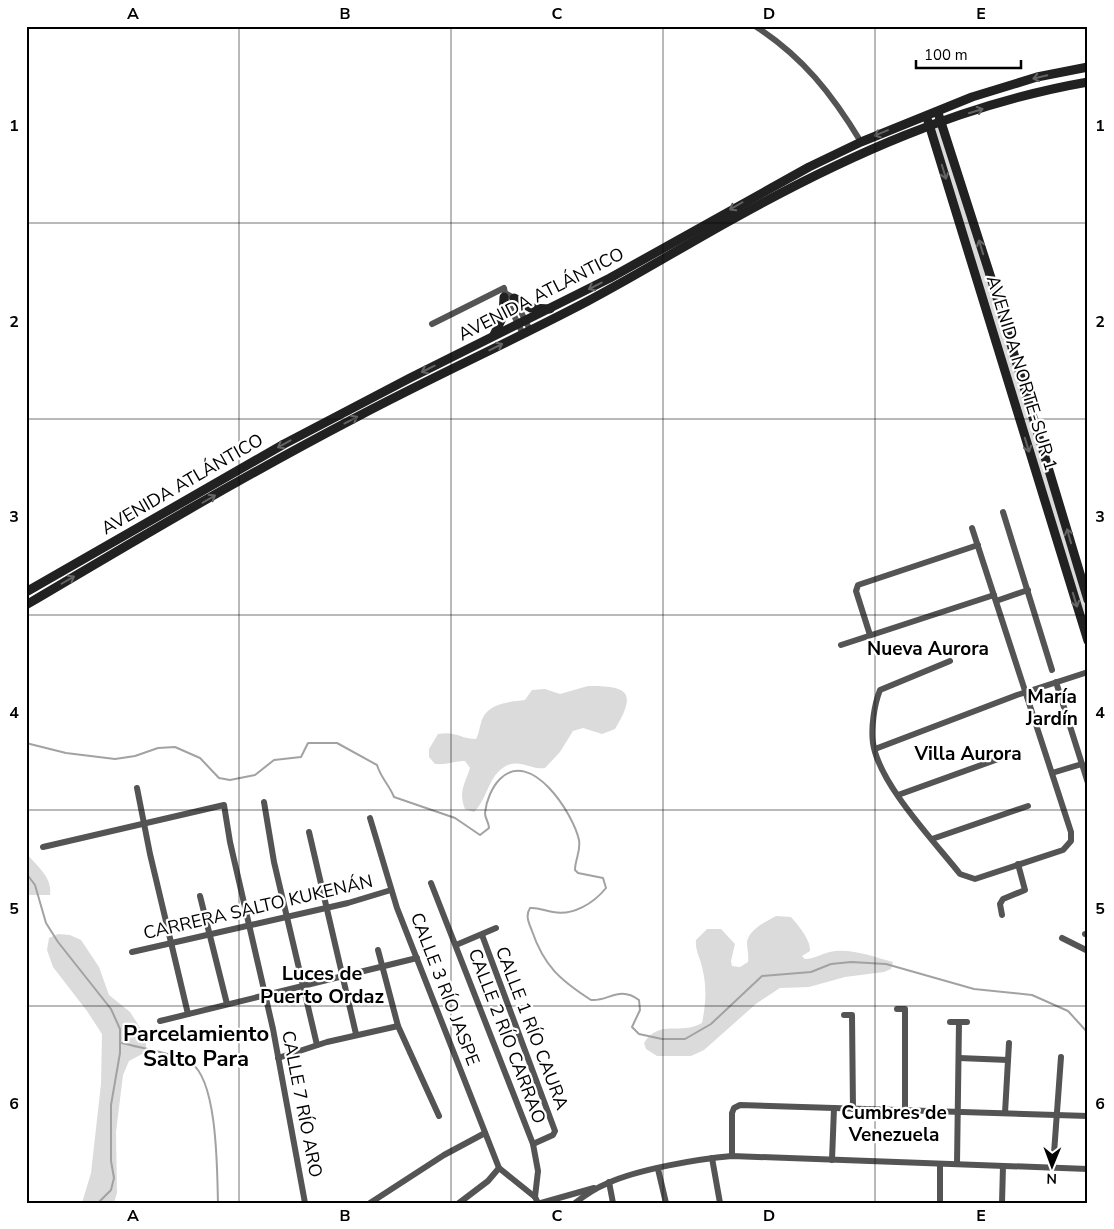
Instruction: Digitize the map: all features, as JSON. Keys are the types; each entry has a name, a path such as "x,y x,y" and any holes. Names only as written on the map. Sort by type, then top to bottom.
{"main road":[{"name":"AVENIDA ATLÁNTICO","path":"26,592 284,444 494,335 522,323 610,278 770,187 861,142 937,111 1004,87 1088,67"},
{"name":"AVENIDA ATLÁNTICO","path":"26,605 281,457 398,395 639,274 787,190 871,149 941,121 1032,94 1088,82"},
{"name":"AVENIDA NORTE-SUR 1","path":"937,111 992,280 1088,600"},
{"name":"AVENIDA NORTE-SUR 1","path":"927,116 1088,641"},
{"path":"494,335 503,316 508,296 531,308 550,309"}],"street":[{"path":"755,26 787,49 820,81 861,142"},
{"path":"432,324 480,298 504,288 526,332"},
{"path":"1003,512 1052,670"},
{"path":"950,661 880,690 874,727 875,750 884,773 898,795 960,874 970,879 1063,850 1071,841 1071,832 972,528"},
{"path":"870,635 856,592 858,585 978,545"},
{"path":"841,645 995,598 1028,590"},
{"path":"875,750 1026,692 1088,672"},
{"path":"1056,682 1088,783"},
{"path":"898,795 1012,754"},
{"path":"1052,773 1082,764"},
{"path":"137,788 188,1014"},
{"path":"264,802 274,862 305,986 317,1045"},
{"name":"CALLE 7 RÍO ARO","path":"145,824 224,805 278,1058 305,1203"},
{"path":"932,839 1028,806"},
{"name":"CALLE 3 RÍO JASPE","path":"370,818 391,890 499,1168"},
{"path":"43,847 145,824"},
{"path":"308,832 344,977 356,1034"},
{"path":"1002,915 1000,909 1003,899 1025,890 1018,864"},
{"name":"CALLE 2 RÍO CARRAO","path":"431,883 533,1144 538,1171 538,1201"},
{"name":"CARRERA SALTO KUKENÁN","path":"132,952 172,944 391,890"},
{"path":"200,896 227,1004"},
{"path":"456,945 496,928"},
{"name":"CALLE 1 RÍO CAURA","path":"482,935 555,1131 553,1135 533,1144"},
{"path":"1062,938 1088,951"},
{"path":"378,950 398,1026 439,1116"},
{"path":"160,1021 417,958"},
{"path":"897,1009 905,1009 905,1110"},
{"path":"844,1015 852,1016 853,1109"},
{"path":"950,1022 968,1022"},
{"path":"957,1164 959,1022"},
{"path":"278,1058 356,1034 398,1026"},
{"path":"1005,1113 1009,1043"},
{"path":"1053,1167 1061,1057"},
{"path":"959,1058 1008,1060"},
{"path":"732,1156 732,1113 734,1108 740,1105 1088,1116"},
{"path":"832,1160 834,1108"},
{"path":"370,1203 444,1155 485,1132"},
{"path":"575,1203 598,1187 609,1182 658,1169 732,1156 1088,1169"},
{"path":"712,1158 720,1203"},
{"path":"940,1164 940,1203"},
{"path":"1002,1203 1003,1166"},
{"path":"459,1203 488,1181 499,1168 538,1201 598,1187"},
{"path":"658,1169 666,1203"},
{"path":"609,1182 613,1203"}],"shaded area":[{"path":"941,121 1088,600 1088,641 929,126"},
{"path":"588,686 612,687 625,693 627,699 626,706 615,729 602,734 583,728 573,731 560,752 545,768 515,763 503,767 493,779 483,800 474,812 465,809 462,798 463,788 470,768 465,761 435,764 429,757 429,749 438,734 454,734 476,739 484,716 493,707 525,700 532,690 545,689 560,694"},
{"path":"26,853 47,878 50,895 26,895"},
{"path":"776,916 791,917 804,933 810,947 810,951 802,956 805,959 831,952 850,951 893,962 891,969 884,972 845,977 809,987 780,988 757,1003 704,1050 691,1056 657,1056 646,1049 644,1043 650,1035 657,1031 694,1027 702,1023 705,1002 704,974 696,947 696,940 707,929 721,929 735,944 731,961 732,966 740,967 748,962 748,937 759,926"},
{"path":"58,934 70,935 81,940 99,967 109,995 130,1012 146,1037 144,1053 129,1061 123,1075 116,1132 117,1193 114,1203 82,1203 91,1173 101,1084 102,1034 53,967 47,950 49,938"}],"waterway":[{"path":"26,743 66,753 115,759 135,756 158,748 175,747 200,758 219,778 230,780 255,775 274,760 301,757 308,743 337,743 377,765 394,797 455,818 480,835 489,828 485,813 492,790 497,782 512,772 525,772 537,778 549,788 560,801 575,828 579,840 579,852 575,870 578,873 603,878 606,888 589,903 568,912 550,912 530,908 528,920 537,943 554,971 570,986 591,1000 620,994 632,996 639,1000 640,1010 632,1027 639,1034 662,1039 685,1039 711,1024 762,976 811,972 831,964 851,962 886,964 974,989 1032,995 1068,1011 1088,1033"},
{"path":"26,873 35,885 46,923 58,942 111,1009 120,1029 120,1053 111,1105 111,1161 114,1178 111,1190 98,1203"},
{"path":"122,1043 185,1060 191,1063 200,1073 211,1107 214,1128 218,1203"}],"district":[{"name":"Nueva Aurora","path":"928,649"},
{"name":"María Jardín","path":"1052,708"},
{"name":"Villa Aurora","path":"968,754"},
{"name":"Luces de Puerto Ordaz","path":"322,984"},
{"name":"Parcelamiento Salto Para","path":"196,1046"},
{"name":"Cumbres de Venezuela","path":"894,1124"}]}
